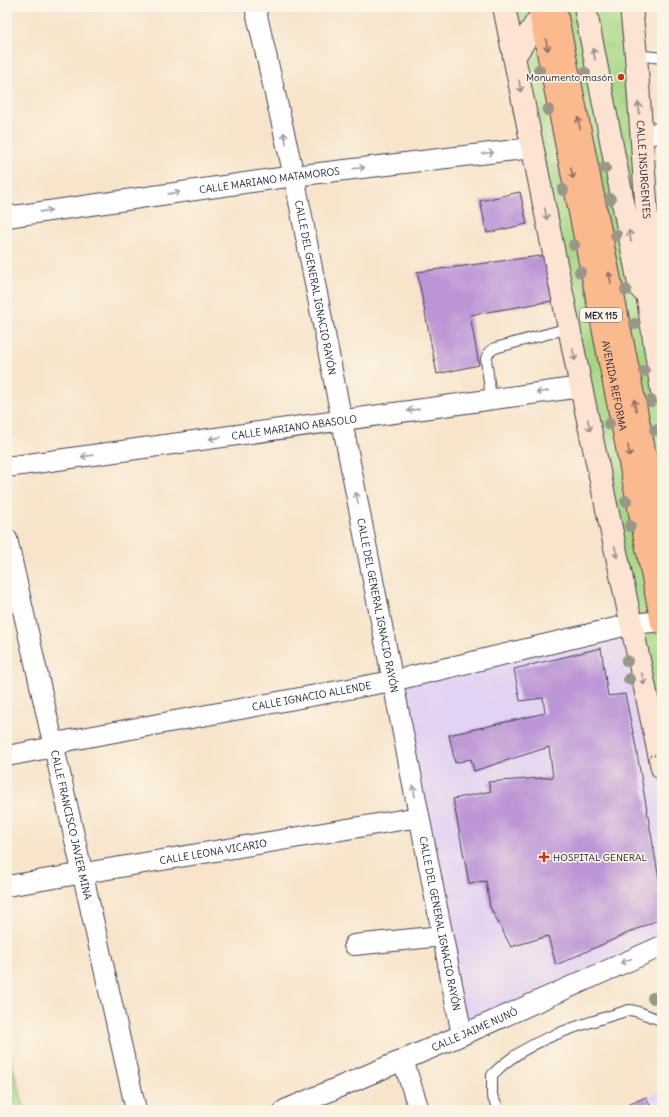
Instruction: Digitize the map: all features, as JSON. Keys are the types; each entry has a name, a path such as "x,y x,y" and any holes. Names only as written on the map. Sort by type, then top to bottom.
{"main road":[{"name":"AVENIDA REFORMA","path":"546,9 662,539"},
{"name":"AVENIDA REFORMA","path":"546,9 662,621"}],"street":[{"name":"CALLE DEL GENERAL IGNACIO RAYÓN","path":"255,7 294,176 462,1035"},
{"path":"504,7 581,386 632,624 656,762"},
{"path":"585,7 650,273 639,284 648,300 661,383"},
{"name":"CALLE INSURGENTES","path":"631,7 636,55 652,134 650,273"},
{"path":"514,58 546,9"},
{"name":"CALLE MARIANO MATAMOROS","path":"7,217 294,176 532,148"},
{"name":"CALLE MARIANO ABASOLO","path":"7,468 581,386"},
{"name":"CALLE FRANCISCO JAVIER MINA","path":"7,538 136,1110"},
{"name":"CALLE IGNACIO ALLENDE","path":"7,756 54,747 66,741 392,681 632,624 662,621"},
{"name":"CALLE LEONA VICARIO","path":"7,886 419,817"},
{"path":"354,945 442,936"},
{"name":"CALLE JAIME NUNÓ","path":"285,1110 462,1035 662,946"},
{"path":"403,1060 419,1110"}],"lane":[{"path":"636,55 662,58"},
{"path":"491,398 486,359 489,352 495,348 569,328"},
{"path":"499,1110 492,1096 492,1075 504,1061 551,1036 629,1010 640,1011 653,1018 662,1020"}],"path":[{"path":"656,762 662,754"}],"shaded area":[{"name":"HOSPITAL GENERAL","path":"632,624 662,768 662,946 462,1035 392,681"},
{"path":"662,1090 662,1110 616,1110 646,1097"}],"green space":[{"path":"504,7 539,7 662,623 662,768"},
{"path":"555,7 631,7 662,392 662,539"},
{"path":"7,1046 25,1110 7,1110"}],"building":[{"path":"520,192 527,224 487,233 480,201"},
{"path":"548,255 558,300 470,315 479,365 437,374 417,272"},
{"path":"601,648 608,696 625,694 662,896 662,918 556,965 548,936 511,947 490,907 486,881 469,883 453,799 491,791 488,782 553,777 549,747 474,771 471,759 455,763 449,735 545,713 543,698 520,701 514,669"},
{"path":"646,1097 652,1110 616,1110"}],"place":[{"name":"Monumento masón","path":"621,77"},
{"name":"HOSPITAL GENERAL","path":"544,857"}]}
